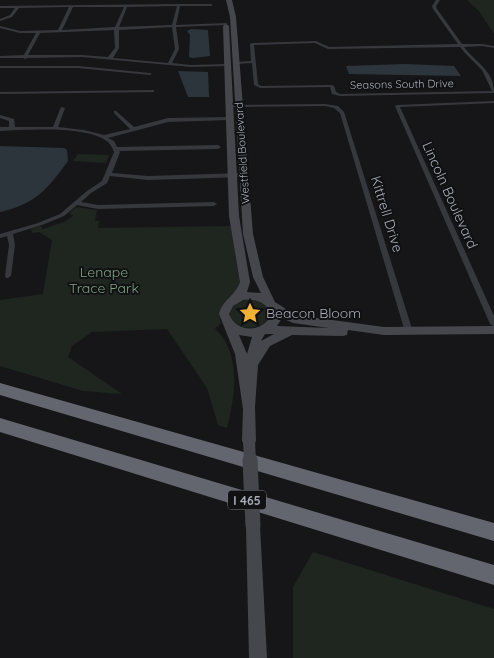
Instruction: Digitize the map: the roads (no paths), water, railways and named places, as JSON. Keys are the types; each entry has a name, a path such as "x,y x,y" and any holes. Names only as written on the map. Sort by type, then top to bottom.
{"highway":[{"path":"0,389 494,532"},
{"name":"I 465","path":"0,425 494,575"}],"main road":[{"name":"Westfield Boulevard","path":"229,0 226,24 239,106 235,231 245,282 243,290 233,300"},
{"name":"Westfield Boulevard","path":"229,0 233,17 230,118 249,242 258,277 272,304"},
{"path":"258,658 249,408 241,354 230,326 224,319 224,311 233,300 254,296 272,304 282,313 293,319 373,330 409,332 494,330"},
{"path":"249,408 253,392 253,342 276,319 277,314 272,304"},
{"path":"230,326 244,332 296,330 352,332 373,330"},
{"path":"252,365 266,343 284,333 296,330"}],"street":[{"path":"438,0 434,6 463,47 484,69 494,91"},
{"path":"0,6 211,4"},
{"path":"169,63 177,51 178,41 174,24 179,5"},
{"path":"0,20 11,16 19,6"},
{"path":"59,32 72,6"},
{"path":"111,57 117,46 117,29 126,6"},
{"path":"0,27 16,31 59,32 174,24 226,24"},
{"path":"20,67 38,32"},
{"path":"0,56 111,57 169,63 232,64 254,63 252,44 257,43 316,42 328,48 463,47 482,45 494,47"},
{"name":"Seasons South Drive","path":"254,63 256,85 332,86 334,93 340,95 494,91"},
{"path":"0,67 78,67 150,74"},
{"path":"0,93 152,91"},
{"name":"Lincoln Boulevard","path":"494,102 398,105 494,324"},
{"name":"Kittrell Drive","path":"239,106 325,105 336,107 344,115 409,332"},
{"path":"229,106 239,106"},
{"path":"55,129 63,108"},
{"path":"116,112 133,129"},
{"path":"0,116 12,120 12,129"},
{"path":"104,137 176,119 230,118"},
{"path":"0,129 81,130 110,140 117,149"},
{"path":"117,149 218,147"},
{"path":"0,236 58,218 105,182 117,149"},
{"path":"109,174 116,174 121,177 148,178 238,173"},
{"path":"76,203 98,207 214,204"},
{"path":"8,276 12,245 10,234"}],"place":[{"name":"Beacon Bloom","path":"250,313"}],"park label":[{"name":"Lenape Trace Park","path":"104,280"}]}
